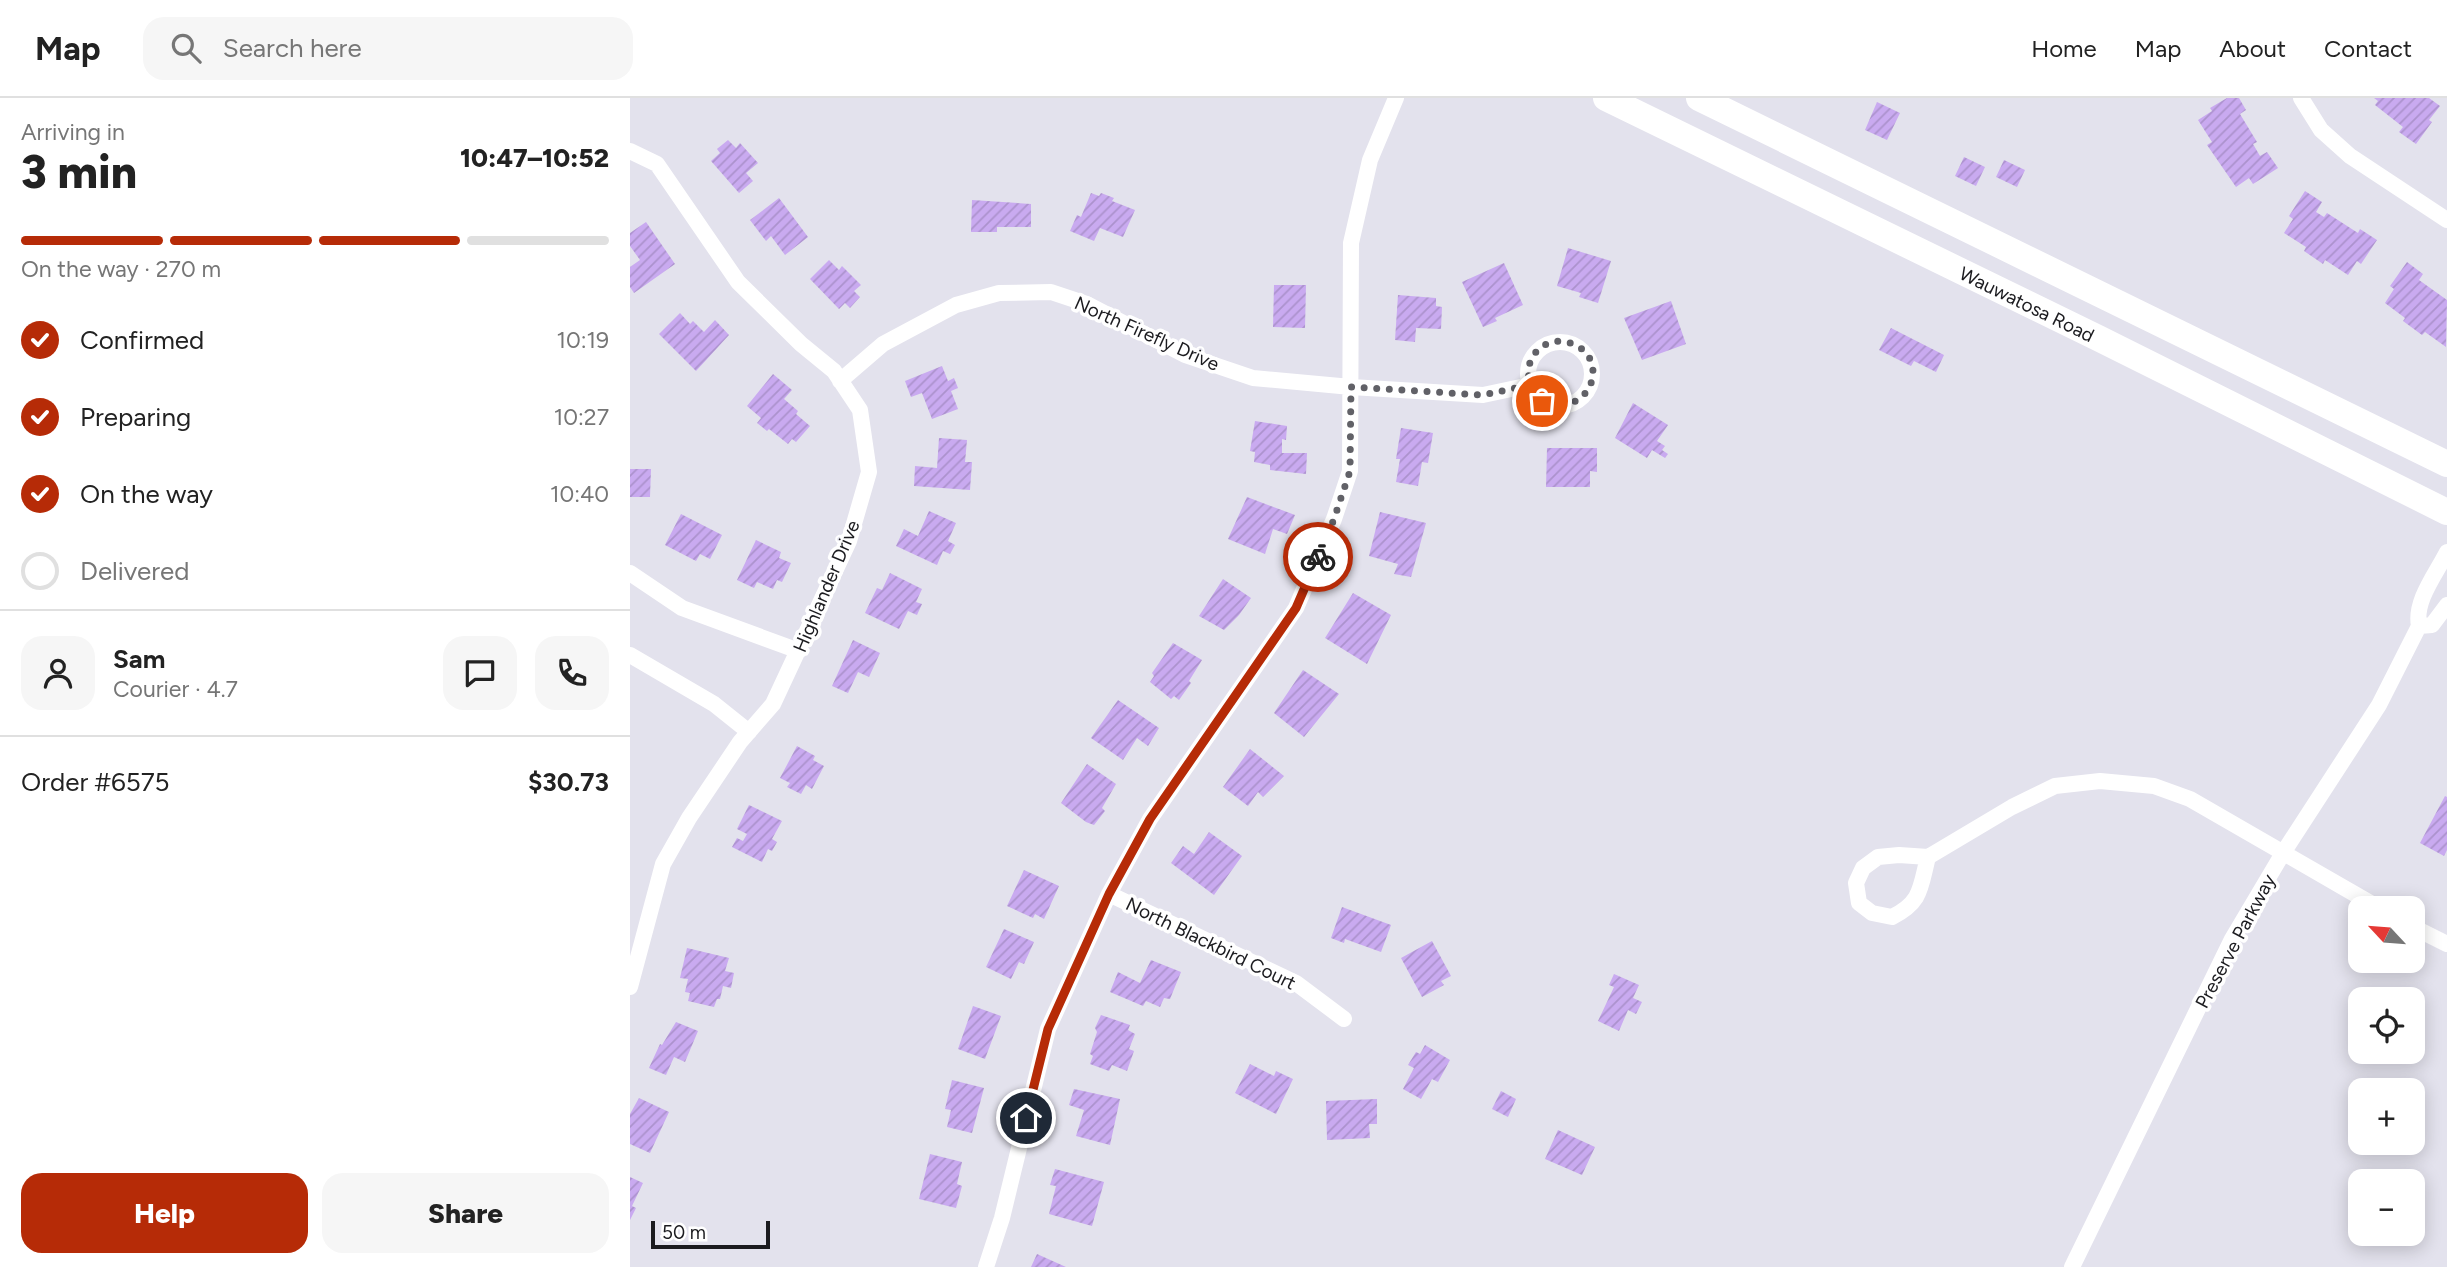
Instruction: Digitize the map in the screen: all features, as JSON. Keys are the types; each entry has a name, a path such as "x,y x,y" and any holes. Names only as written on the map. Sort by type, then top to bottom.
{"main road":[{"name":"Wauwatosa Road","path":"1605,98 2098,338 2447,512"},
{"path":"1699,98 2447,464"}],"street":[{"path":"986,1267 1002,1218 1048,1029 1109,894 1150,819 1296,608 1334,519 1350,471 1351,243 1370,160 1396,98"},
{"path":"2301,98 2321,130 2350,156 2447,220"},
{"name":"Highlander Drive","path":"630,151 657,164 738,282 801,344 834,371 860,410 869,472 849,541 774,704 749,732 689,818 663,864 630,987"},
{"name":"North Firefly Drive","path":"840,381 883,344 956,304 999,293 1051,292 1087,304 1185,355 1252,378 1483,395 1530,385"},
{"path":"1564,341 1583,350 1590,359 1592,380 1582,398 1573,404 1562,406 1542,401 1530,385 1529,363 1543,346 1564,341"},
{"name":"Preserve Parkway","path":"2072,1267 2232,939 2283,853 2379,705 2419,626 2417,616 2420,604 2447,552"},
{"path":"630,573 682,608 799,651"},
{"name":"Preserve Parkway","path":"2419,626 2432,625 2447,605"},
{"path":"630,655 714,704 749,732"},
{"path":"1928,857 1918,894 1910,908 1892,918 1872,913 1859,902 1856,883 1863,868 1878,857 1928,857 2012,807 2056,786 2100,780 2154,786 2190,799 2358,896"},
{"name":"North Blackbird Court","path":"1109,894 1296,983 1344,1019"},
{"path":"2426,934 2447,943"}],"building":[{"path":"2227,98 2239,98 2246,110 2240,114 2257,142 2253,144 2260,156 2267,152 2278,168 2253,184 2249,178 2236,187 2207,145 2212,142 2198,120 2212,111 2210,108"},
{"path":"2374,98 2429,98 2440,106 2416,144 2399,132 2403,127 2375,105 2378,101"},
{"path":"1877,102 1900,113 1887,140 1865,130"},
{"path":"728,140 736,148 740,143 758,163 746,173 753,181 739,193 711,161 720,153 717,149"},
{"path":"1964,157 1985,167 1976,186 1955,176"},
{"path":"2004,160 2025,170 2017,187 1996,177"},
{"path":"2305,191 2322,202 2316,212 2324,217 2327,213 2358,233 2360,229 2377,240 2361,264 2357,261 2348,275 2325,260 2323,264 2304,251 2306,247 2284,233 2293,219 2289,216"},
{"path":"1091,193 1099,196 1101,193 1114,198 1112,201 1135,210 1123,237 1100,228 1094,241 1070,231 1077,215 1081,217"},
{"path":"779,198 808,237 785,255 771,236 766,241 750,220"},
{"path":"972,200 1031,204 1031,227 997,227 997,232 971,232"},
{"path":"646,222 675,264 634,293 630,287 630,267 640,260 630,246 630,233"},
{"path":"1568,248 1611,261 1598,303 1579,297 1581,293 1557,286"},
{"path":"829,260 839,270 842,266 861,285 854,291 860,297 850,308 845,303 839,309 810,279"},
{"path":"2407,262 2423,274 2419,280 2447,300 2446,347 2425,332 2422,335 2385,303 2394,289 2390,286"},
{"path":"1504,263 1523,305 1495,318 1497,321 1483,327 1462,282"},
{"path":"1274,285 1306,285 1305,328 1273,327"},
{"path":"1398,295 1436,298 1436,306 1442,307 1441,329 1416,328 1415,342 1395,340"},
{"path":"1671,301 1686,344 1642,360 1624,318"},
{"path":"680,313 690,324 693,321 704,332 715,320 729,335 696,371 659,334"},
{"path":"1891,328 1944,355 1936,372 1914,361 1911,366 1879,350"},
{"path":"942,366 948,381 954,378 958,388 951,391 958,409 932,419 922,393 911,397 905,381"},
{"path":"773,374 792,390 784,399 810,426 796,442 792,439 788,444 769,429 767,431 757,423 761,418 747,406"},
{"path":"1633,403 1668,425 1657,441 1665,446 1662,450 1668,454 1665,458 1652,450 1647,458 1615,438"},
{"path":"1255,421 1287,426 1286,440 1282,439 1282,453 1307,453 1306,474 1270,470 1270,465 1254,462 1255,452 1250,451"},
{"path":"1401,428 1433,433 1428,463 1422,462 1418,486 1396,482 1400,459 1396,459"},
{"path":"939,438 967,440 965,462 972,462 970,490 914,486 915,466 937,468"},
{"path":"1547,448 1597,448 1597,472 1590,471 1590,487 1546,487"},
{"path":"630,469 651,469 650,497 630,497"},
{"path":"1247,497 1295,515 1287,534 1273,529 1265,554 1228,539"},
{"path":"929,511 956,523 948,541 955,545 950,554 943,551 937,565 896,546 904,529 918,536"},
{"path":"1380,512 1426,523 1411,577 1394,574 1398,564 1369,556"},
{"path":"681,514 722,535 710,559 700,554 696,561 665,545"},
{"path":"756,540 781,552 779,558 791,563 782,582 777,580 773,589 757,582 754,588 737,580"},
{"path":"890,573 922,589 916,602 922,604 917,615 908,611 899,629 865,613 877,588 882,590"},
{"path":"1223,579 1251,598 1224,630 1199,616"},
{"path":"1353,593 1391,615 1367,664 1325,638"},
{"path":"853,640 880,653 869,677 858,672 848,693 832,686"},
{"path":"1173,643 1202,660 1179,700 1174,696 1171,699 1150,682 1154,676 1152,673"},
{"path":"1303,670 1339,694 1304,737 1274,713"},
{"path":"1118,700 1159,728 1148,746 1137,738 1123,760 1091,738"},
{"path":"797,746 815,756 813,760 824,766 812,789 806,785 801,794 787,787 790,783 780,778"},
{"path":"1250,749 1284,776 1263,797 1258,792 1248,806 1223,787"},
{"path":"1087,764 1116,784 1102,808 1105,811 1094,825 1061,803"},
{"path":"2445,796 2447,850 2444,856 2420,843"},
{"path":"749,805 782,821 772,839 777,842 772,851 768,849 762,862 732,847 737,838 743,841 747,834 737,829"},
{"path":"1209,832 1242,856 1214,895 1171,863 1183,846 1194,854"},
{"path":"1024,870 1059,886 1044,919 1035,914 1033,918 1007,906"},
{"path":"1342,907 1391,925 1381,952 1345,939 1344,943 1331,938"},
{"path":"1004,929 1034,942 1024,964 1019,962 1011,979 986,967"},
{"path":"1432,941 1451,976 1441,981 1444,985 1422,997 1401,958"},
{"path":"687,948 729,958 725,971 734,973 731,988 723,986 720,999 717,999 714,1007 688,1001 690,993 685,992 688,979 680,978"},
{"path":"1151,960 1181,972 1170,999 1164,998 1160,1007 1146,1001 1143,1006 1110,992 1118,972 1140,983"},
{"path":"1614,974 1639,985 1633,998 1642,1002 1636,1014 1628,1010 1619,1031 1598,1021 1614,987 1609,985"},
{"path":"973,1006 1001,1016 985,1059 958,1049"},
{"path":"1101,1015 1130,1025 1128,1030 1135,1034 1129,1049 1134,1051 1127,1071 1112,1065 1109,1071 1090,1064 1093,1056 1090,1054 1097,1032 1095,1028"},
{"path":"676,1022 698,1031 685,1062 674,1057 666,1075 649,1068 660,1044 662,1045"},
{"path":"1425,1045 1450,1060 1438,1082 1432,1079 1421,1099 1403,1089 1414,1068 1408,1065 1416,1052 1420,1054"},
{"path":"1250,1064 1274,1076 1276,1071 1293,1079 1276,1114 1235,1093"},
{"path":"952,1080 984,1088 972,1133 947,1127 951,1110 945,1109"},
{"path":"1074,1089 1120,1099 1110,1145 1076,1136 1084,1110 1069,1105"},
{"path":"1501,1091 1516,1099 1508,1117 1492,1109"},
{"path":"639,1098 669,1112 650,1153 630,1144 630,1114"},
{"path":"1377,1099 1377,1124 1369,1124 1370,1138 1327,1140 1326,1101"},
{"path":"1558,1130 1595,1147 1582,1175 1545,1159"},
{"path":"930,1154 962,1162 957,1184 962,1186 956,1208 919,1199"},
{"path":"1055,1169 1104,1182 1092,1226 1049,1214 1056,1186 1050,1185"},
{"path":"630,1177 643,1183 632,1206 636,1208 630,1220"},
{"path":"1037,1254 1066,1267 1031,1267"}],"way so far":[{"path":"1318,557 1350,471 1351,387 1483,395 1530,385 1529,363 1543,346 1564,341 1583,350 1590,359 1593,370 1592,380 1582,398 1573,404 1562,406 1542,401"}],"route":[{"path":"1026,1118 1048,1029 1109,894 1150,819 1296,608 1318,557"}]}
